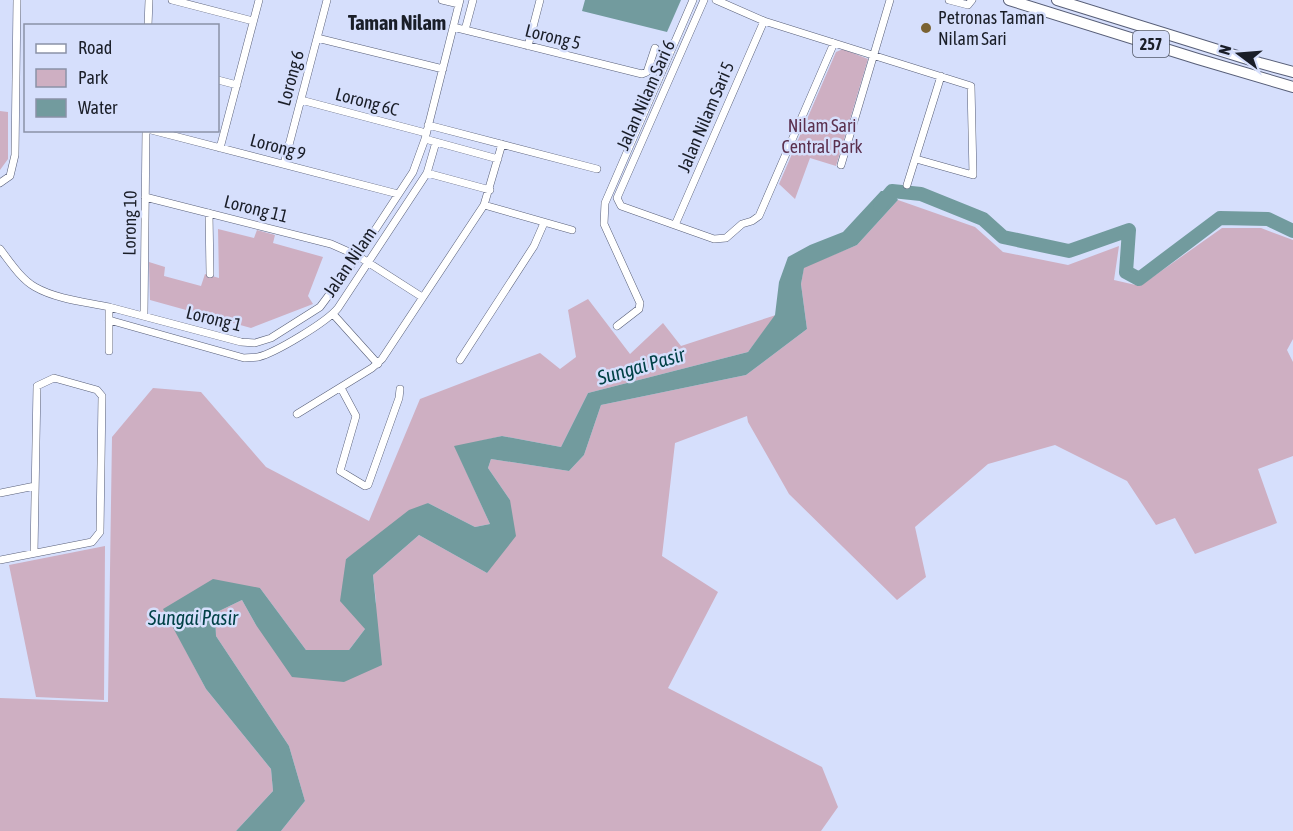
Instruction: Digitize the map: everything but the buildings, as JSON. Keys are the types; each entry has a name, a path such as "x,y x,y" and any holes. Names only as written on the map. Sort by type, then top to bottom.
{"highway":[{"name":"257","path":"1009,0 1293,87"},
{"name":"257","path":"1057,0 1293,72"}],"street":[{"path":"0,183 10,176 15,155 17,0"},
{"path":"148,24 149,0"},
{"path":"172,0 254,21"},
{"path":"220,148 259,0"},
{"name":"Lorong 6","path":"284,164 327,0"},
{"path":"442,0 459,2"},
{"path":"465,30 473,0"},
{"path":"528,46 540,0"},
{"path":"617,326 639,309 640,303 604,224 605,203 693,0"},
{"name":"Jalan Nilam Sari 6","path":"675,225 621,206 617,198 704,0"},
{"path":"716,0 764,21 971,86 973,174 971,176 916,159"},
{"path":"841,165 890,0"},
{"path":"949,0 970,3"},
{"name":"Jalan Nilam","path":"358,256 417,164 459,2"},
{"name":"Jalan Nilam Sari 5","path":"675,225 764,21"},
{"name":"Lorong 5","path":"453,27 645,74 655,48"},
{"path":"317,38 443,69"},
{"path":"675,225 721,239 726,238 742,224 756,219 834,43"},
{"path":"907,185 941,76"},
{"path":"219,80 237,86"},
{"name":"Lorong 6C","path":"301,100 426,132"},
{"name":"Lorong 10","path":"144,315 146,132"},
{"name":"Lorong 9","path":"159,132 398,194"},
{"path":"426,132 436,142 498,159"},
{"path":"426,132 502,144 597,169"},
{"name":"Jalan Nilam","path":"109,320 244,358 259,357 272,352 333,314 427,173 436,142"},
{"path":"297,414 378,364 484,205 502,144"},
{"path":"427,173 489,190"},
{"name":"Lorong 11","path":"145,197 331,244 369,262 422,297"},
{"path":"484,205 572,230"},
{"path":"209,213 210,274"},
{"path":"460,360 534,246 544,223"},
{"name":"Lorong 1","path":"0,249 34,287 50,294 144,315 241,342 255,343 271,338 320,307 358,256"},
{"path":"109,307 109,351"},
{"path":"333,314 378,364"},
{"path":"0,560 92,542 100,532 102,396 97,390 54,378 37,386 34,553"},
{"path":"341,388 357,416 340,471 365,486 368,485 400,390"},
{"path":"0,493 35,486"}],"green space":[{"name":"Nilam Sari Central Park","path":"843,49 868,59 836,166 810,158 795,199 779,184 836,52"},
{"path":"0,111 8,112 8,159 0,170"},
{"path":"898,200 975,227 1003,252 1068,265 1119,246 1114,280 1140,286 1222,228 1261,228 1293,240 1293,339 1287,350 1293,362 1293,456 1258,469 1277,523 1195,554 1175,518 1156,525 1127,481 1055,445 988,464 915,527 926,577 897,600 789,494 748,422 747,416 675,443 662,556 718,592 668,688 822,767 838,807 821,831 281,831 305,801 289,746 216,636 215,613 242,600 256,625 344,682 376,602 373,575 419,535 487,573 510,500 488,468 491,459 569,471 584,455 601,405 746,375 807,329 801,284 804,267 857,245"},
{"path":"218,229 254,238 257,230 275,235 273,243 323,257 308,296 313,304 251,328 150,300 149,262 165,267 164,276 201,286 205,274 219,278"},
{"path":"588,299 630,354 663,323 681,346 776,315 748,352 588,393 561,447 502,436 455,447 490,524 475,527 428,503 346,559 365,629 349,650 306,650 260,588 164,609 206,689 271,769 273,791 236,831 0,831 0,698 108,702 112,437 153,388 201,392 266,467 369,521 420,399 540,353 560,369 576,357 568,310"},
{"path":"105,546 104,700 36,697 9,565"}],"water":[{"path":"585,0 681,0 667,32 582,11"},
{"name":"Sungai Pasir","path":"881,191 892,191 898,200 857,245 804,268 801,284 807,329 746,375 601,405 584,455 569,471 491,459 488,468 510,500 516,536 487,573 419,535 373,575 382,665 344,682 292,677 256,625 242,600 215,613 216,636 289,746 305,801 281,831 236,831 273,791 271,769 206,689 163,609 213,579 260,588 306,650 349,650 365,629 340,601 346,559 409,510 428,503 475,527 490,524 454,446 502,436 561,447 588,393 748,352 775,315 779,282 788,257 810,245 843,232"}],"waterway":[{"name":"Sungai Pasir","path":"880,205 892,191 921,194 983,219 1003,237 1069,251 1129,230 1126,272 1139,279 1220,218 1268,219 1293,231"}],"place":[{"name":"Petronas Taman Nilam Sari","path":"926,28"}],"district":[{"name":"Taman Nilam","path":"397,23"}]}
